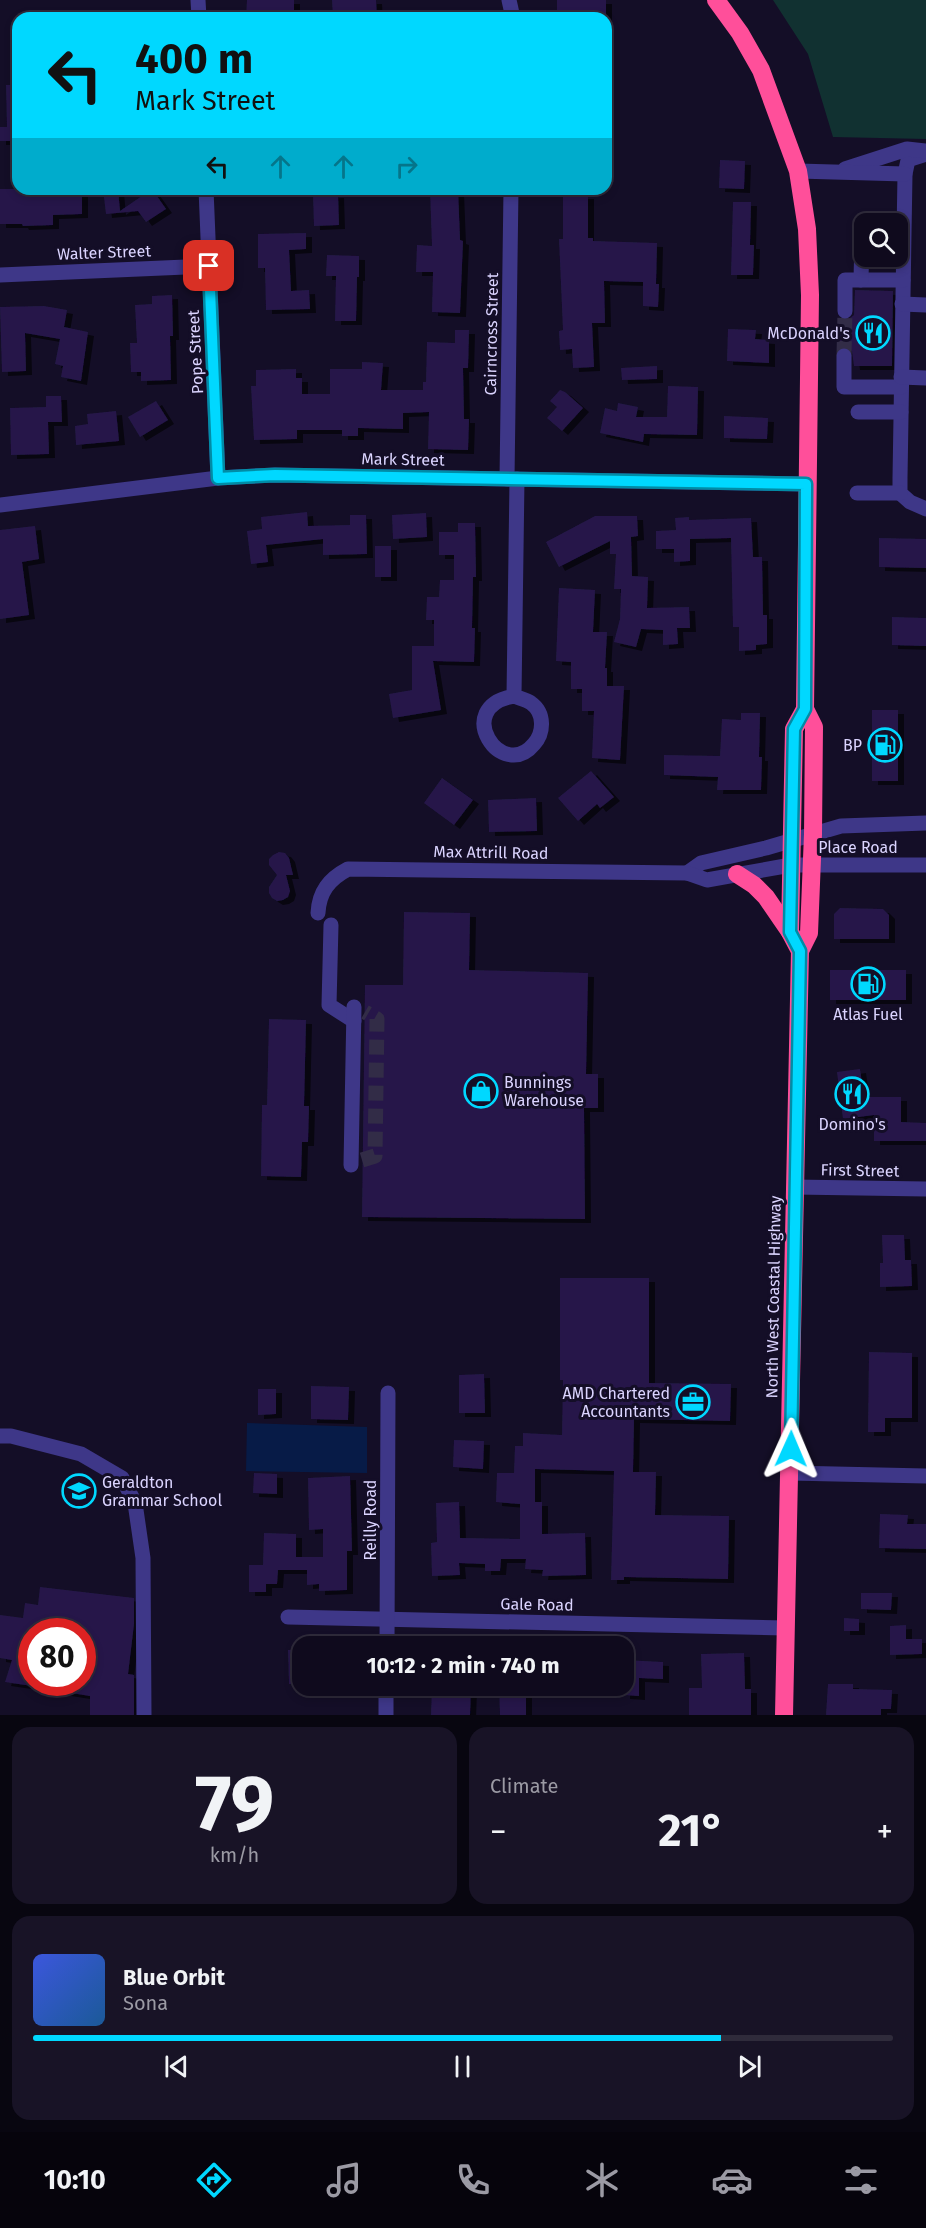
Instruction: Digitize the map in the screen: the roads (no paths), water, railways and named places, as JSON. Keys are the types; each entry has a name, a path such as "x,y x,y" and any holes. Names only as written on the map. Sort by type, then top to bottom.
{"highway":[{"name":"North West Coastal Highway","path":"716,0 741,33 761,70 798,171 807,229 810,295 805,709 814,728 813,834 809,933 800,951 784,1715"},
{"name":"North West Coastal Highway","path":"800,951 790,932 791,865 794,729 805,709"},
{"path":"736,874 754,885 766,897 790,932"}],"street":[{"path":"833,172 907,149 926,153"},
{"path":"902,213 908,160 926,153"},
{"path":"798,171 905,174"},
{"name":"Pope Street","path":"206,195 218,478"},
{"name":"Cairncross Street","path":"511,195 514,696"},
{"name":"Walter Street","path":"0,275 209,266"},
{"path":"861,280 862,267"},
{"path":"900,493 902,267"},
{"path":"845,311 845,280 903,280"},
{"path":"902,304 926,304"},
{"path":"844,356 844,397 901,393"},
{"path":"858,412 901,393 926,378"},
{"name":"Mark Street","path":"0,505 218,478 275,475 806,484"},
{"path":"857,493 900,493 910,502 926,509"},
{"name":"Place Road","path":"792,840 841,826 926,823"},
{"name":"Max Attrill Road","path":"687,873 701,863 792,840"},
{"name":"Place Road","path":"791,865 926,865"},
{"name":"Max Attrill Road","path":"318,912 321,895 328,883 348,869 687,873 706,879 791,865"},
{"path":"331,925 329,1005 354,1014 351,1165"},
{"name":"First Street","path":"794,1187 926,1189"},
{"name":"Reilly Road","path":"387,1636 388,1392"},
{"path":"0,1436 11,1436 81,1454 122,1478 135,1503 143,1558 144,1715"},
{"path":"790,1473 926,1476"},
{"name":"Gale Road","path":"288,1617 785,1628"},
{"path":"386,1696 386,1715"}],"water":[{"path":"247,1423 367,1427 367,1473 246,1471"}],"tunnel":[{"path":"844,356 845,311"},
{"path":"362,1160 375,1156 377,1019 365,1012"}],"place":[{"name":"McDonald's","path":"873,333"},
{"name":"BP","path":"885,745"},
{"name":"Atlas Fuel","path":"868,984"},
{"name":"Bunnings Warehouse","path":"481,1091"},
{"name":"Domino's","path":"852,1094"},
{"name":"AMD Chartered Accountants","path":"693,1402"},
{"name":"Geraldton Grammar School","path":"79,1491"}]}
